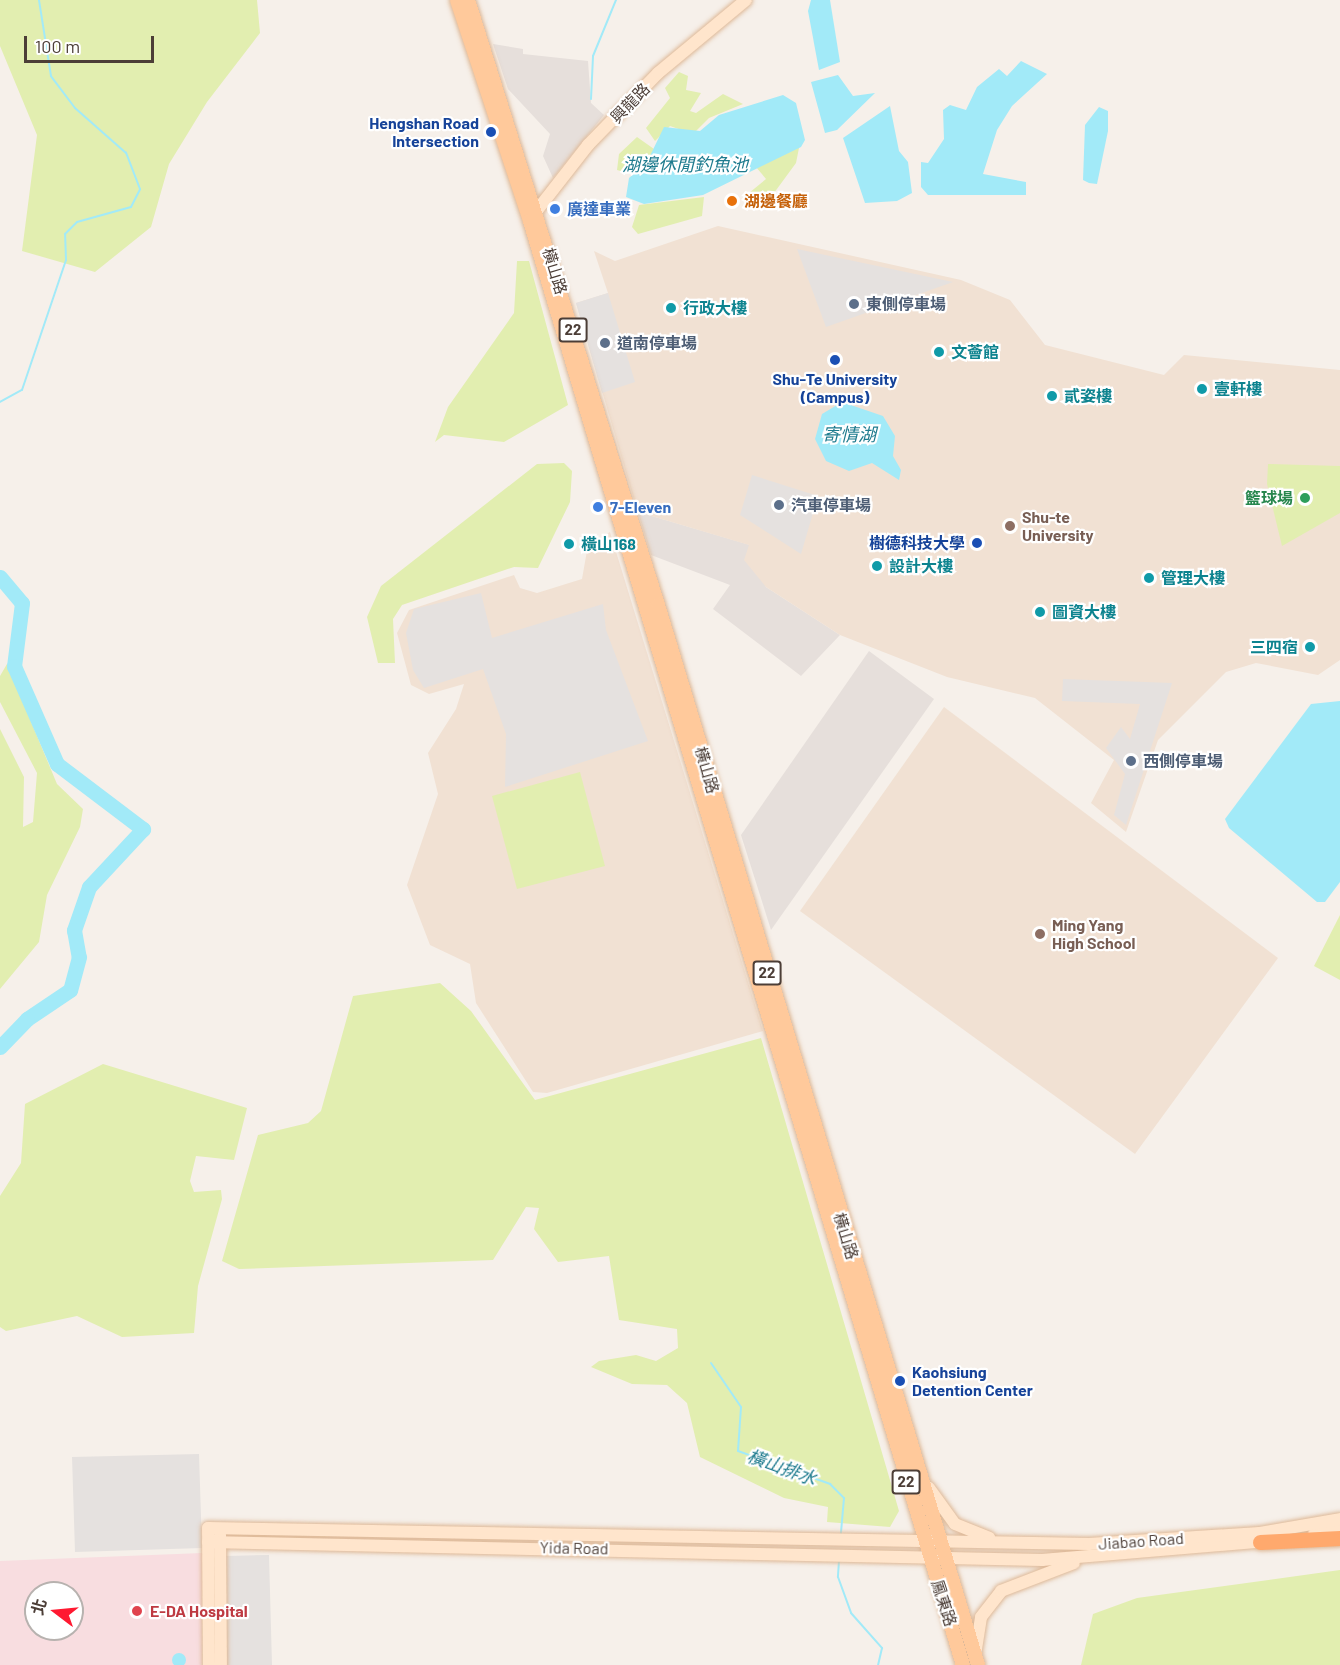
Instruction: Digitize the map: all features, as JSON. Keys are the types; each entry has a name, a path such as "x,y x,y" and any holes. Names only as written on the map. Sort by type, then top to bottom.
{"highway":[{"path":"1260,1542 1340,1538"}],"main road":[{"name":"橫山路","path":"457,0 533,214 923,1541"},
{"name":"橫山路","path":"468,0 920,1470 940,1542"},
{"name":"鳳東路","path":"923,1541 963,1665"},
{"name":"鳳東路","path":"940,1542 978,1665"}],"street":[{"name":"興龍路","path":"533,214 658,73 746,0"},
{"path":"920,1470 934,1500 956,1524 980,1536 1023,1544"},
{"name":"Jiabao Road","path":"940,1542 1023,1544 1241,1535 1340,1519"},
{"name":"Yida Road","path":"940,1542 208,1528 214,1541 945,1557"},
{"name":"Jiabao Road","path":"945,1557 1096,1557 1260,1542 1340,1529"},
{"path":"209,1665 214,1541"},
{"path":"214,1541 221,1665"},
{"path":"978,1665 978,1625 1000,1592 1040,1572 1096,1557"}],"shaded area":[{"path":"493,44 523,49 523,54 588,61 591,103 604,115 553,178 543,156 550,134 508,89"},
{"name":"Shu-te University","path":"718,226 961,280 1010,300 1045,345 1164,375 1184,355 1340,370 1340,660 1318,675 1256,663 1226,672 1158,740 1126,832 1091,803 1114,760 1035,698 947,677 840,635 766,587 744,560 749,545 645,514 635,503 576,303 608,293 594,251 615,261"},
{"name":"東側停車場","path":"797,249 953,282 826,327"},
{"name":"道南停車場","path":"608,293 635,382 602,393 576,303"},
{"name":"汽車停車場","path":"752,475 818,496 801,554 740,515"},
{"path":"635,503 645,514 750,545 766,587 840,635 801,676 713,609 730,585 651,555"},
{"path":"610,532 763,1031 547,1093 533,1092 476,1003 470,964 430,945 407,885 438,794 428,753 456,709 464,684 429,694 411,685 397,633 409,610 514,575 520,588 537,593 582,579 588,545"},
{"path":"481,593 492,638 603,604 606,630 648,741 505,787 506,734 483,669 424,688 413,670 406,633 414,609"},
{"path":"869,651 934,699 771,930 741,835"},
{"name":"西側停車場","path":"1063,679 1172,683 1126,825 1114,815 1125,774 1106,748 1121,727 1130,739 1140,704 1062,701"},
{"name":"Ming Yang High School","path":"944,707 1278,958 1135,1154 800,911"},
{"path":"199,1454 202,1548 75,1552 72,1457"},
{"name":"E-DA Hospital","path":"202,1553 202,1665 0,1665 0,1561"},
{"path":"269,1555 272,1665 226,1665 225,1556"}],"green space":[{"path":"0,0 257,0 260,33 207,102 169,164 151,227 95,272 22,251 37,135 0,46"},
{"path":"679,72 688,76 686,90 701,93 690,111 696,113 723,94 743,104 709,118 693,134 670,126 655,141 646,128 670,98 665,88"},
{"path":"637,137 654,149 652,162 646,158 631,174 617,170 619,154"},
{"path":"800,143 796,163 774,193 763,192 754,204 749,193 766,179 756,167"},
{"path":"704,197 702,216 638,234 632,227 639,205"},
{"path":"517,261 529,261 568,405 504,442 444,435 435,442 448,407 514,313"},
{"path":"564,463 572,471 570,502 538,568 514,567 402,605 393,619 395,663 378,663 367,617 381,586 537,464"},
{"name":"籃球場","path":"1268,464 1340,466 1340,513 1282,546 1267,484"},
{"path":"7,664 57,784 83,809 80,827 47,895 39,942 0,989 0,729 24,777 23,827 33,822 37,773 0,702 0,676"},
{"path":"580,772 605,866 517,889 492,796"},
{"path":"1340,915 1340,980 1314,966"},
{"path":"440,983 471,1011 535,1100 761,1038 899,1511 890,1527 827,1522 828,1507 784,1498 700,1457 687,1403 667,1385 632,1384 591,1367 599,1361 636,1355 656,1361 678,1348 677,1329 619,1320 609,1256 558,1262 534,1229 539,1208 526,1207 493,1260 239,1269 222,1261 258,1135 308,1123 321,1111 353,996"},
{"path":"103,1064 247,1108 234,1160 196,1156 190,1181 194,1192 221,1190 222,1199 198,1286 194,1333 122,1337 77,1316 6,1331 0,1327 0,1196 21,1163 25,1104"},
{"path":"1340,1570 1340,1665 1081,1665 1093,1614 1137,1598"}],"water":[{"path":"811,0 830,0 840,62 819,70 808,11"},
{"path":"1021,61 1047,74 1012,106 997,130 983,174 1026,182 1026,195 928,195 921,187 921,162 928,163 944,139 943,110 950,105 966,110 977,87 999,69 1007,76"},
{"path":"838,75 853,96 875,93 837,130 825,133 811,82"},
{"name":"湖邊休閒釣魚池","path":"783,95 796,103 805,140 801,147 703,195 644,204 626,197 629,178 647,162 664,127 700,131 719,115"},
{"path":"890,106 899,151 908,162 912,193 897,201 865,203 843,138"},
{"path":"1099,107 1108,111 1108,131 1097,184 1083,180 1085,125"},
{"name":"寄情湖","path":"842,402 883,416 895,436 893,456 901,470 899,480 872,463 849,471 826,461 815,439 822,414"},
{"path":"1340,701 1340,882 1325,902 1317,902 1229,828 1225,819 1311,704"},
{"path":"179,1653 184,1655 186,1660 184,1665 179,1667 174,1665 172,1660 174,1655"}],"waterway":[{"path":"0,402 22,390 66,260 65,234 77,222 131,207 140,189 126,153 75,108 51,76 39,0"},
{"path":"591,99 593,56 616,0"},
{"path":"0,577 22,603 14,666 57,764 143,829 89,887 74,930 79,957 70,990 27,1019 0,1047"},
{"name":"橫山排水","path":"711,1363 741,1407 738,1451 830,1484 844,1498 841,1534"},
{"name":"橫山排水","path":"839,1561 838,1577 851,1613 882,1648 878,1665"}],"place":[{"name":"Hengshan Road Intersection","path":"491,132"},
{"name":"湖邊餐廳","path":"732,201"},
{"name":"廣達車業","path":"555,209"},
{"name":"東側停車場","path":"854,304"},
{"name":"行政大樓","path":"671,308"},
{"name":"道南停車場","path":"605,343"},
{"name":"文薈館","path":"939,352"},
{"name":"Shu-Te University (Campus)","path":"835,360"},
{"name":"壹軒樓","path":"1202,389"},
{"name":"貳姿樓","path":"1052,396"},
{"name":"籃球場","path":"1305,498"},
{"name":"汽車停車場","path":"779,505"},
{"name":"7-Eleven","path":"598,507"},
{"name":"Shu-te University","path":"1010,526"},
{"name":"樹德科技大學","path":"977,543"},
{"name":"橫山168","path":"569,544"},
{"name":"設計大樓","path":"877,566"},
{"name":"管理大樓","path":"1149,578"},
{"name":"圖資大樓","path":"1040,612"},
{"name":"三四宿","path":"1310,647"},
{"name":"西側停車場","path":"1131,761"},
{"name":"Ming Yang High School","path":"1040,934"},
{"name":"Kaohsiung Detention Center","path":"900,1381"},
{"name":"E-DA Hospital","path":"137,1611"}]}
